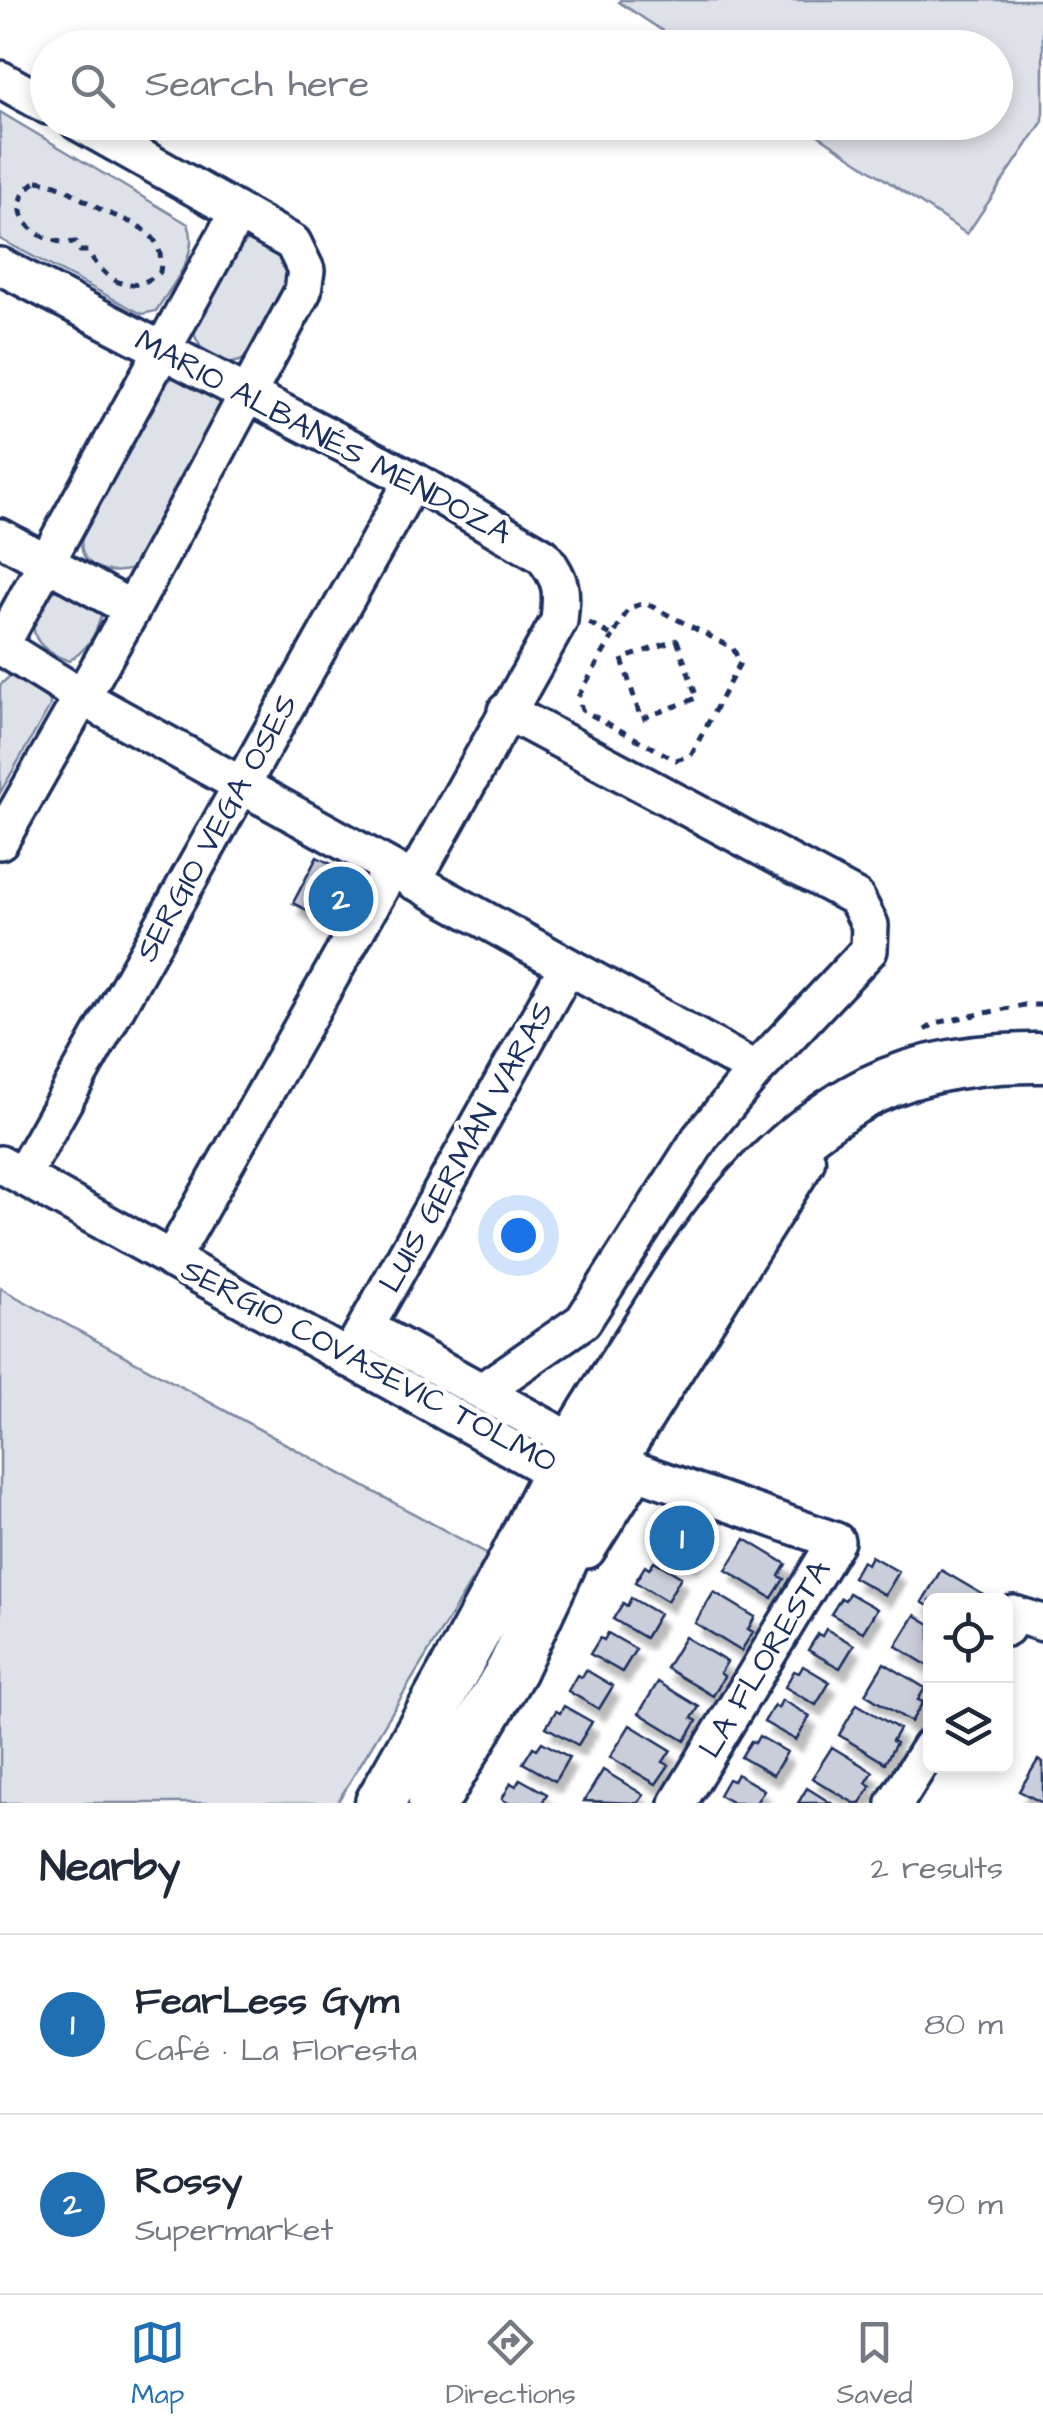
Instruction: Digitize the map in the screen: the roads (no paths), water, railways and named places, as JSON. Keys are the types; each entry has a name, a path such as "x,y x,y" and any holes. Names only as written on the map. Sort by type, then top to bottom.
{"main road":[{"path":"380,1803 509,1570 593,1465 826,1119 882,1085 912,1074 980,1060 1043,1058"},
{"path":"432,1803 512,1669 593,1465"}],"street":[{"path":"0,79 30,96"},
{"path":"0,840 132,609 303,291 306,270 294,242 110,140"},
{"path":"238,212 0,646 82,697 756,1070"},
{"name":"MARIO ALBANÉS MENDOZA","path":"0,266 413,480 544,556 558,576 562,594 559,621 506,711"},
{"name":"SERGIO VEGA OSES","path":"11,1170 241,785 413,480"},
{"path":"0,537 132,609"},
{"path":"171,1260 402,875 506,711 856,898 870,925 868,950 756,1070 700,1138 583,1321 482,1391"},
{"name":"LUIS GERMÁN VARAS","path":"348,1359 567,967"},
{"name":"SERGIO COVASEVIC TOLMO","path":"11,1170 348,1359 593,1465"},
{"name":"SERGIO COVASEVIC TOLMO","path":"367,1328 482,1391 593,1465"},
{"name":"LA FLORESTA","path":"593,1465 836,1541 678,1803"},
{"path":"895,1803 923,1758"}],"place":[{"name":"Rossy","path":"341,899"},
{"name":"FearLess Gym","path":"682,1538"}]}
